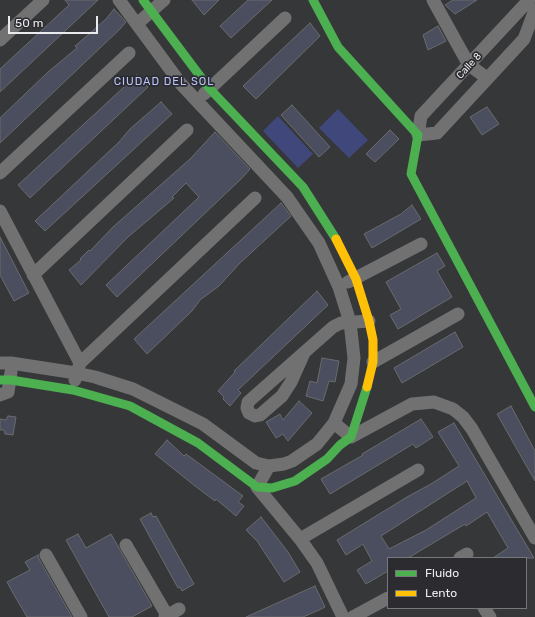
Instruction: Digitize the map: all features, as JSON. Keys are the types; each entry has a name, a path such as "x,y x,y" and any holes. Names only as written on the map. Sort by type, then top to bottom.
{"street":[{"path":"0,40 43,0"},
{"path":"0,395 8,392 5,363 78,368 96,377 133,389 203,424 256,463 269,466 284,464 304,454 317,444 334,423 351,384 354,358 350,322 340,287 319,243 287,197 182,84 119,0"},
{"path":"143,0 210,88 303,187 333,232 356,279 369,321 373,340 373,362 368,385 351,437"},
{"path":"137,24 164,0"},
{"path":"313,0 338,47 418,135"},
{"path":"433,0 469,65 488,78"},
{"name":"Calle 8","path":"418,135 421,116 529,0"},
{"path":"418,135 437,133 524,39 535,10"},
{"path":"197,100 285,18"},
{"path":"0,173 129,53"},
{"path":"33,275 187,130"},
{"path":"418,135 411,174 535,407"},
{"path":"72,390 78,368 255,198"},
{"path":"0,210 78,368"},
{"path":"319,243 333,232"},
{"path":"340,287 421,244"},
{"path":"373,362 458,314"},
{"path":"304,353 291,382 282,396 270,408 260,414 255,416 249,413 247,408 248,402 333,327 350,322 369,321"},
{"path":"6,380 72,390 103,397 150,415 198,443 256,487 300,539 317,563 343,617"},
{"path":"269,384 270,408"},
{"path":"150,415 158,401"},
{"path":"256,487 272,488 295,481 326,459 340,445 351,437 412,404 434,402 453,409 463,417 472,429 535,538"},
{"path":"334,423 351,437"},
{"path":"256,487 269,466"},
{"path":"300,539 418,470"},
{"path":"126,545 167,617 179,609"},
{"path":"46,555 82,617"},
{"path":"353,617 387,599"}],"shaded area":[{"path":"338,109 368,140 349,158 319,128"},
{"path":"278,116 313,154 298,168 263,131"}],"building":[{"path":"65,0 98,0 0,92 0,69 69,5"},
{"path":"192,0 219,0 204,15"},
{"path":"248,0 272,0 231,38 220,26"},
{"path":"453,0 477,0 455,14 445,5"},
{"path":"114,9 126,22 0,143 0,118 48,72 77,48 75,46 106,19"},
{"path":"310,23 320,36 256,99 243,86"},
{"path":"438,26 446,41 428,50 423,35"},
{"path":"137,75 148,87 30,198 18,185"},
{"path":"161,102 172,114 45,231 35,221 119,142 130,129"},
{"path":"292,105 330,147 319,157 281,115"},
{"path":"487,107 499,124 482,135 470,117"},
{"path":"390,130 399,139 375,162 366,154"},
{"path":"215,132 250,169 117,297 106,285 199,197 186,183 172,197 174,198 128,237 81,285 69,270 81,260 80,259 89,250 90,251 113,227 190,159"},
{"path":"281,203 291,216 240,263 219,286 200,300 192,311 147,354 134,339"},
{"path":"412,205 421,219 372,248 364,234 401,214"},
{"path":"0,237 29,293 14,301 0,275"},
{"path":"437,253 445,266 437,271 452,297 398,329 390,315 401,309 386,282"},
{"path":"317,291 328,305 238,390 241,393 230,406 218,391 235,372 234,371"},
{"path":"455,332 463,347 402,383 394,368"},
{"path":"322,358 339,361 335,382 329,381 323,401 306,396 310,381 317,383"},
{"path":"299,401 312,413 288,441 283,434 276,438 266,422 280,414 283,420"},
{"path":"511,406 535,451 535,481 497,414"},
{"path":"8,416 16,417 13,435 5,434 4,430 0,430 0,419 6,420"},
{"path":"421,419 433,437 416,448 413,444 330,494 321,479"},
{"path":"454,423 534,558 494,557 508,548 487,512 466,526 465,524 410,557 387,557 387,572 366,584 357,570 372,561 363,544 346,555 337,540 459,466 438,432","holes":["467,481 476,498 426,530 389,549 381,536"]},
{"path":"167,440 184,456 186,454 243,496 238,502 244,506 236,516 216,499 215,501 155,454"},
{"path":"151,513 153,517 156,516 194,584 182,591 180,587 178,588 140,519"},
{"path":"261,517 288,552 300,572 284,582 257,541 246,530"},
{"path":"78,534 86,548 111,534 152,606 132,617 109,617 66,540"},
{"path":"38,555 72,617 27,617 13,593 7,582 30,570 25,562"},
{"path":"315,586 325,607 319,610 303,617 246,617"}],"traffic: fast":[{"path":"143,0 209,88 303,187 336,239"},
{"path":"313,0 338,47 418,135 411,174 535,407"},
{"path":"0,380 11,380 73,390 130,406 198,443 257,487 272,488 295,481 327,459 340,445 351,437 367,387"}],"traffic: slow":[{"path":"336,239 356,279 369,321 373,340 373,362 367,387"}],"district":[{"name":"CIUDAD DEL SOL","path":"164,82"}]}
